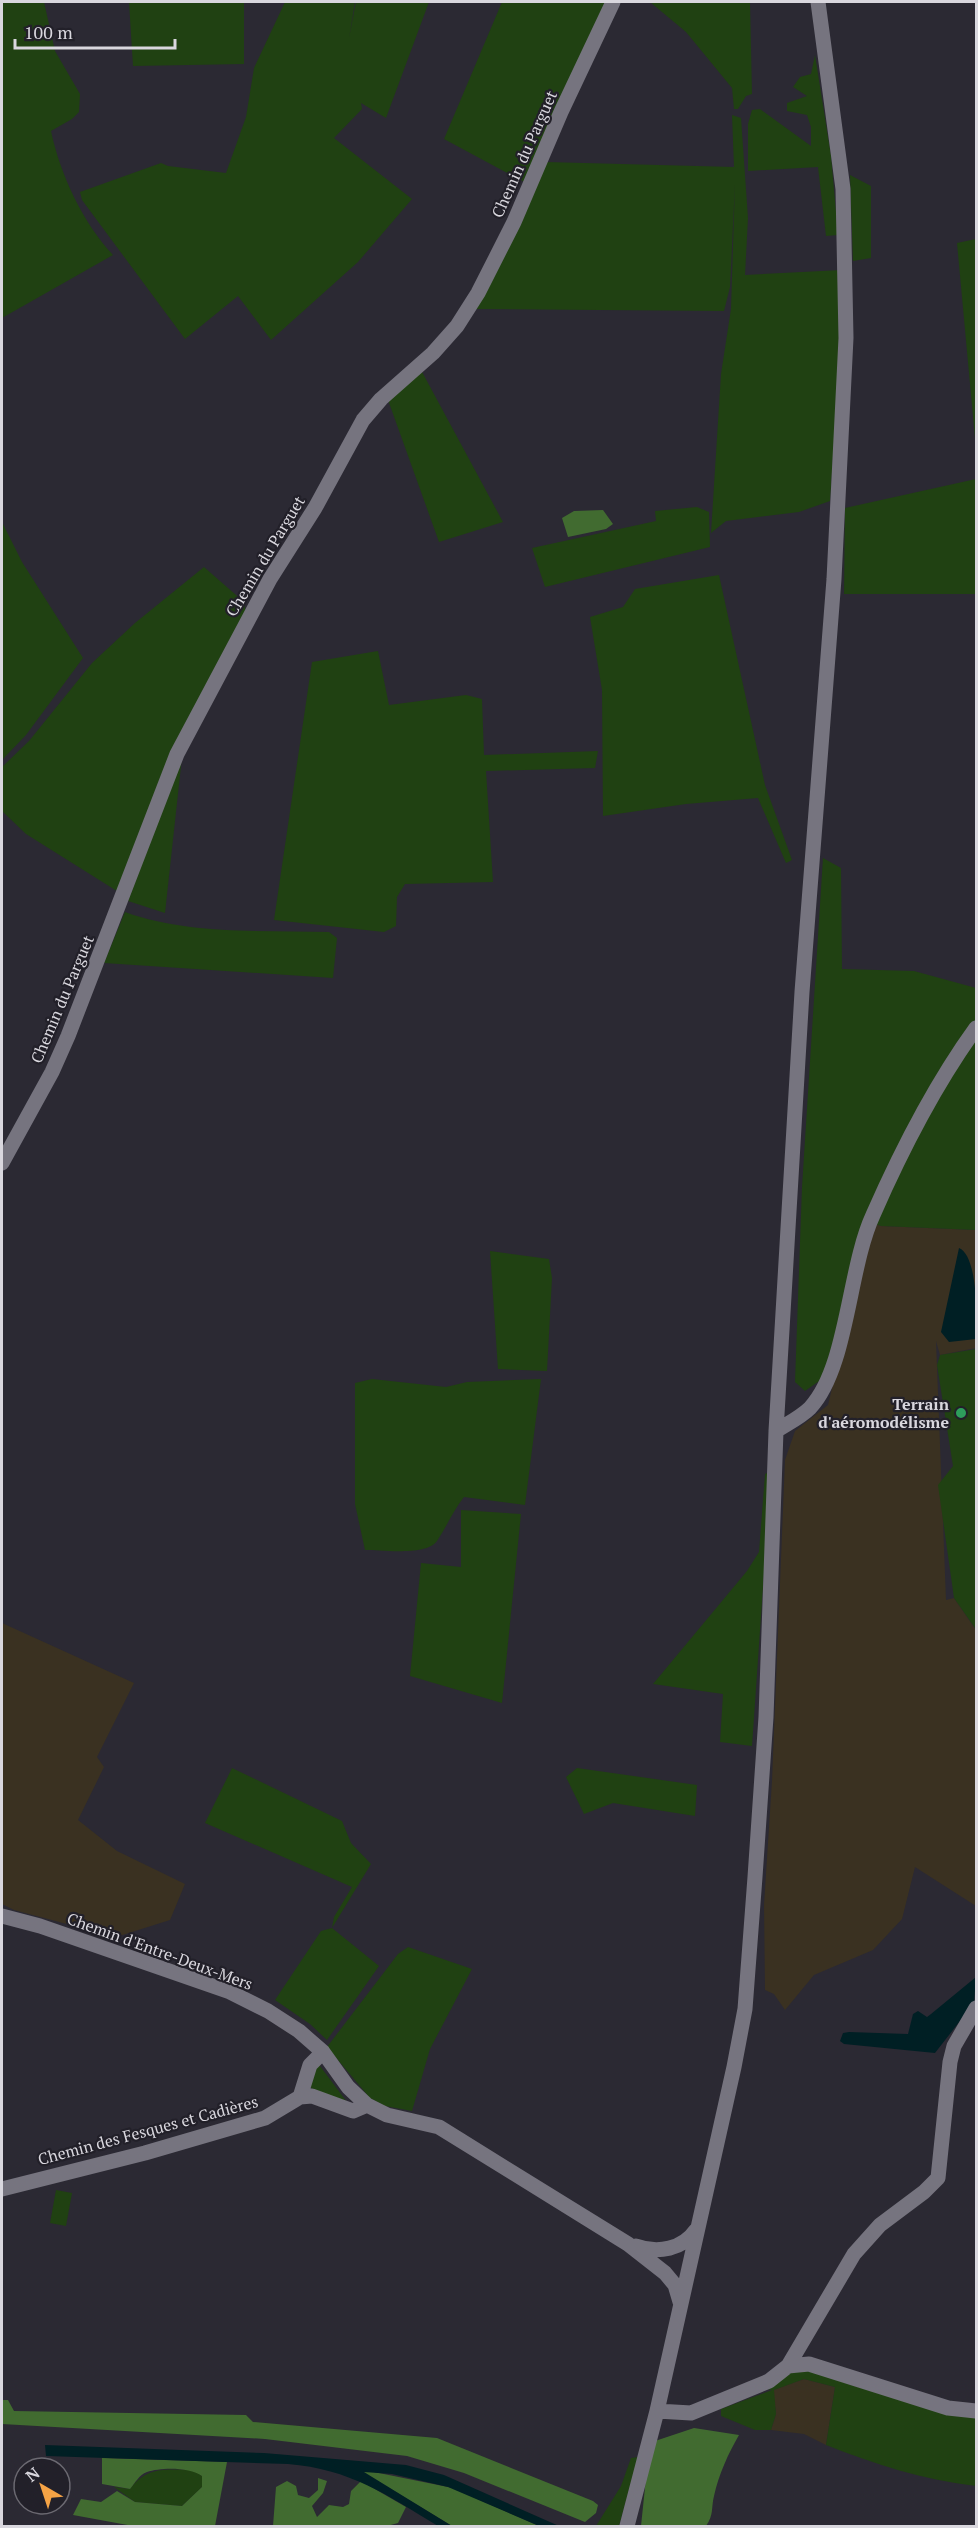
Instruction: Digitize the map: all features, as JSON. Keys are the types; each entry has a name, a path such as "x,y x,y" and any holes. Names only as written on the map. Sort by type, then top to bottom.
{"street":[{"name":"Chemin du Parguet","path":"2,1163 68,1036 177,754 194,720 270,579 321,498 363,420 381,399 433,352 457,326 477,293 514,222 561,112 613,2"},
{"path":"627,2526 657,2411 745,2009 766,1717 776,1431 802,992 834,579 846,338 847,276 843,189 818,2"},
{"path":"776,1431 808,1409 829,1377 860,1249 872,1215 934,1090 976,1028"},
{"name":"Chemin d'Entre-Deux-Mers","path":"2,1916 40,1926 230,1992 299,2031 323,2052 348,2087 367,2105 387,2115 439,2127 628,2244 650,2260 675,2285 681,2302"},
{"path":"657,2411 691,2413 769,2380 788,2366 854,2254 880,2225 924,2192 938,2178 950,2062 954,2046 976,2008"},
{"path":"323,2052 310,2066 300,2097 312,2096 352,2111 367,2105"},
{"name":"Chemin des Fesques et Cadières","path":"2,2188 145,2153 265,2118 300,2097"},
{"path":"663,2249 685,2242 696,2230"},
{"name":"Chemin d'Entre-Deux-Mers","path":"628,2244 645,2249 663,2249 682,2254 689,2264 679,2269 664,2267 650,2260"},
{"path":"788,2366 809,2364 948,2408 976,2411"}],"shaded area":[{"path":"872,1223 881,1226 976,1230 976,1348 940,1355 936,1341 946,1600 954,1598 976,1630 976,1906 915,1867 902,1919 873,1950 814,1975 785,2010 774,1994 765,1990 764,1905 772,1781 785,1460 795,1431 828,1405"},
{"path":"959,1248 970,1262 973,1275 976,1339 949,1342 941,1332"},
{"path":"2,1623 134,1683 97,1757 104,1767 78,1820 117,1851 185,1884 170,1920 116,1937 14,1910 2,1904"},
{"path":"976,1977 974,2003 935,2053 844,2044 840,2041 843,2033 849,2032 908,2034 913,2014 918,2011 927,2017"},
{"path":"804,2379 835,2387 826,2445 804,2434 771,2430 776,2414 773,2390"},
{"path":"45,2445 264,2453 406,2465 444,2475 559,2526 539,2526 448,2487 392,2474 364,2472 452,2526 438,2526 367,2485 330,2471 310,2467 288,2464 46,2456"}],"green space":[{"path":"2,2 44,2 55,51 80,94 79,112 72,119 51,131 55,147 74,197 92,228 113,255 2,318"},
{"path":"129,2 244,2 244,64 133,66"},
{"path":"285,2 355,2 349,38 356,2 429,2 386,118 361,103 362,109 334,138 412,199 358,262 271,340 238,296 185,339 82,200 80,192 161,163 168,166 226,173 246,117 254,68"},
{"path":"502,2 607,2 526,183 444,139"},
{"path":"650,2 750,2 752,94 746,96 738,109 734,109 732,88 686,32"},
{"path":"815,55 831,156 838,235 826,236 818,167 748,171 748,124 752,110 760,109 811,146 811,127 807,115 787,111 787,103 807,96 793,87 800,77 811,74"},
{"path":"732,115 741,118 748,218 745,275 842,270 843,308 830,501 799,512 726,521 711,533 721,374 731,309 735,184 730,287 724,311 476,309 546,162 734,167"},
{"path":"850,175 871,186 871,258 853,261"},
{"path":"976,239 976,449 957,243"},
{"path":"421,370 503,522 439,542 388,400"},
{"path":"976,479 976,594 844,594 845,508"},
{"path":"697,507 709,512 710,547 545,587 532,548 656,521 655,511"},
{"path":"603,510 613,524 606,529 568,537 562,518 574,511"},
{"path":"2,522 22,562 83,658 26,735 2,760"},
{"path":"204,567 244,602 246,613 120,893 26,834 2,811 2,767 29,741 92,663 135,623"},
{"path":"719,575 765,785 792,860 786,863 758,798 686,804 603,816 602,690 590,617 623,607 635,589"},
{"path":"378,651 389,705 466,695 482,699 484,755 598,751 595,768 486,771 493,882 405,884 397,897 396,926 384,932 274,920 312,662"},
{"path":"182,757 165,913 128,901"},
{"path":"823,858 841,868 842,969 914,971 976,988 976,1024 929,1091 845,1303 822,1379 805,1391 795,1382 802,1187"},
{"path":"125,912 174,925 200,928 329,932 337,938 333,978 104,963"},
{"path":"976,1037 976,1230 881,1226 872,1223 934,1096"},
{"path":"490,1251 549,1259 552,1278 547,1371 498,1369"},
{"path":"976,1349 975,1628 954,1598 938,1485 953,1466 937,1365 940,1355"},
{"path":"372,1379 446,1387 467,1382 541,1379 525,1505 464,1497 432,1546 414,1550 365,1550 355,1504 355,1383"},
{"path":"771,1471 752,1746 720,1742 723,1694 653,1684 747,1571 759,1552 765,1474"},
{"path":"461,1510 521,1514 502,1703 410,1676 421,1563 461,1567"},
{"path":"232,1768 342,1821 351,1843 371,1864 332,1928 334,1917 352,1887 205,1823"},
{"path":"577,1768 697,1785 695,1816 613,1803 584,1814 566,1777"},
{"path":"332,1928 379,1966 327,2040 310,2024 275,2000 321,1931"},
{"path":"408,1947 472,1969 430,2049 412,2111 385,2106 370,2098 327,2047 398,1954"},
{"path":"317,2062 350,2106 311,2088 309,2083"},
{"path":"56,2190 72,2193 66,2226 50,2223"},
{"path":"803,2367 976,2415 976,2486 937,2480 900,2470 826,2445 835,2387 804,2379 774,2390 776,2414 771,2430 755,2430 721,2416 721,2409 772,2390 766,2389 790,2372"},
{"path":"2,2400 8,2400 14,2411 246,2415 253,2422 437,2438 598,2505 596,2513 585,2522 464,2473 407,2456 265,2439 2,2424"},
{"path":"694,2428 739,2435 718,2480 709,2522 706,2526 641,2526 646,2478 655,2441"},
{"path":"638,2457 619,2526 596,2526 621,2486 631,2458"},
{"path":"102,2458 227,2462 215,2526 133,2526 73,2515 81,2499 101,2502 117,2491 135,2502 182,2506 202,2487 202,2476 190,2471 175,2469 160,2469 144,2473 130,2489 102,2484"},
{"path":"159,2470 195,2470 202,2476 202,2487 182,2506 135,2502 114,2487 130,2489 144,2476"},
{"path":"364,2470 453,2488 539,2526 452,2526 364,2473"},
{"path":"318,2478 327,2481 323,2493 312,2506 317,2517 329,2505 343,2507 349,2504 351,2491 361,2481 406,2507 398,2523 387,2526 273,2526 276,2487 287,2481 296,2486 298,2495 309,2498 318,2490"}],"place":[{"name":"Terrain d'aéromodélisme","path":"961,1413"}]}
